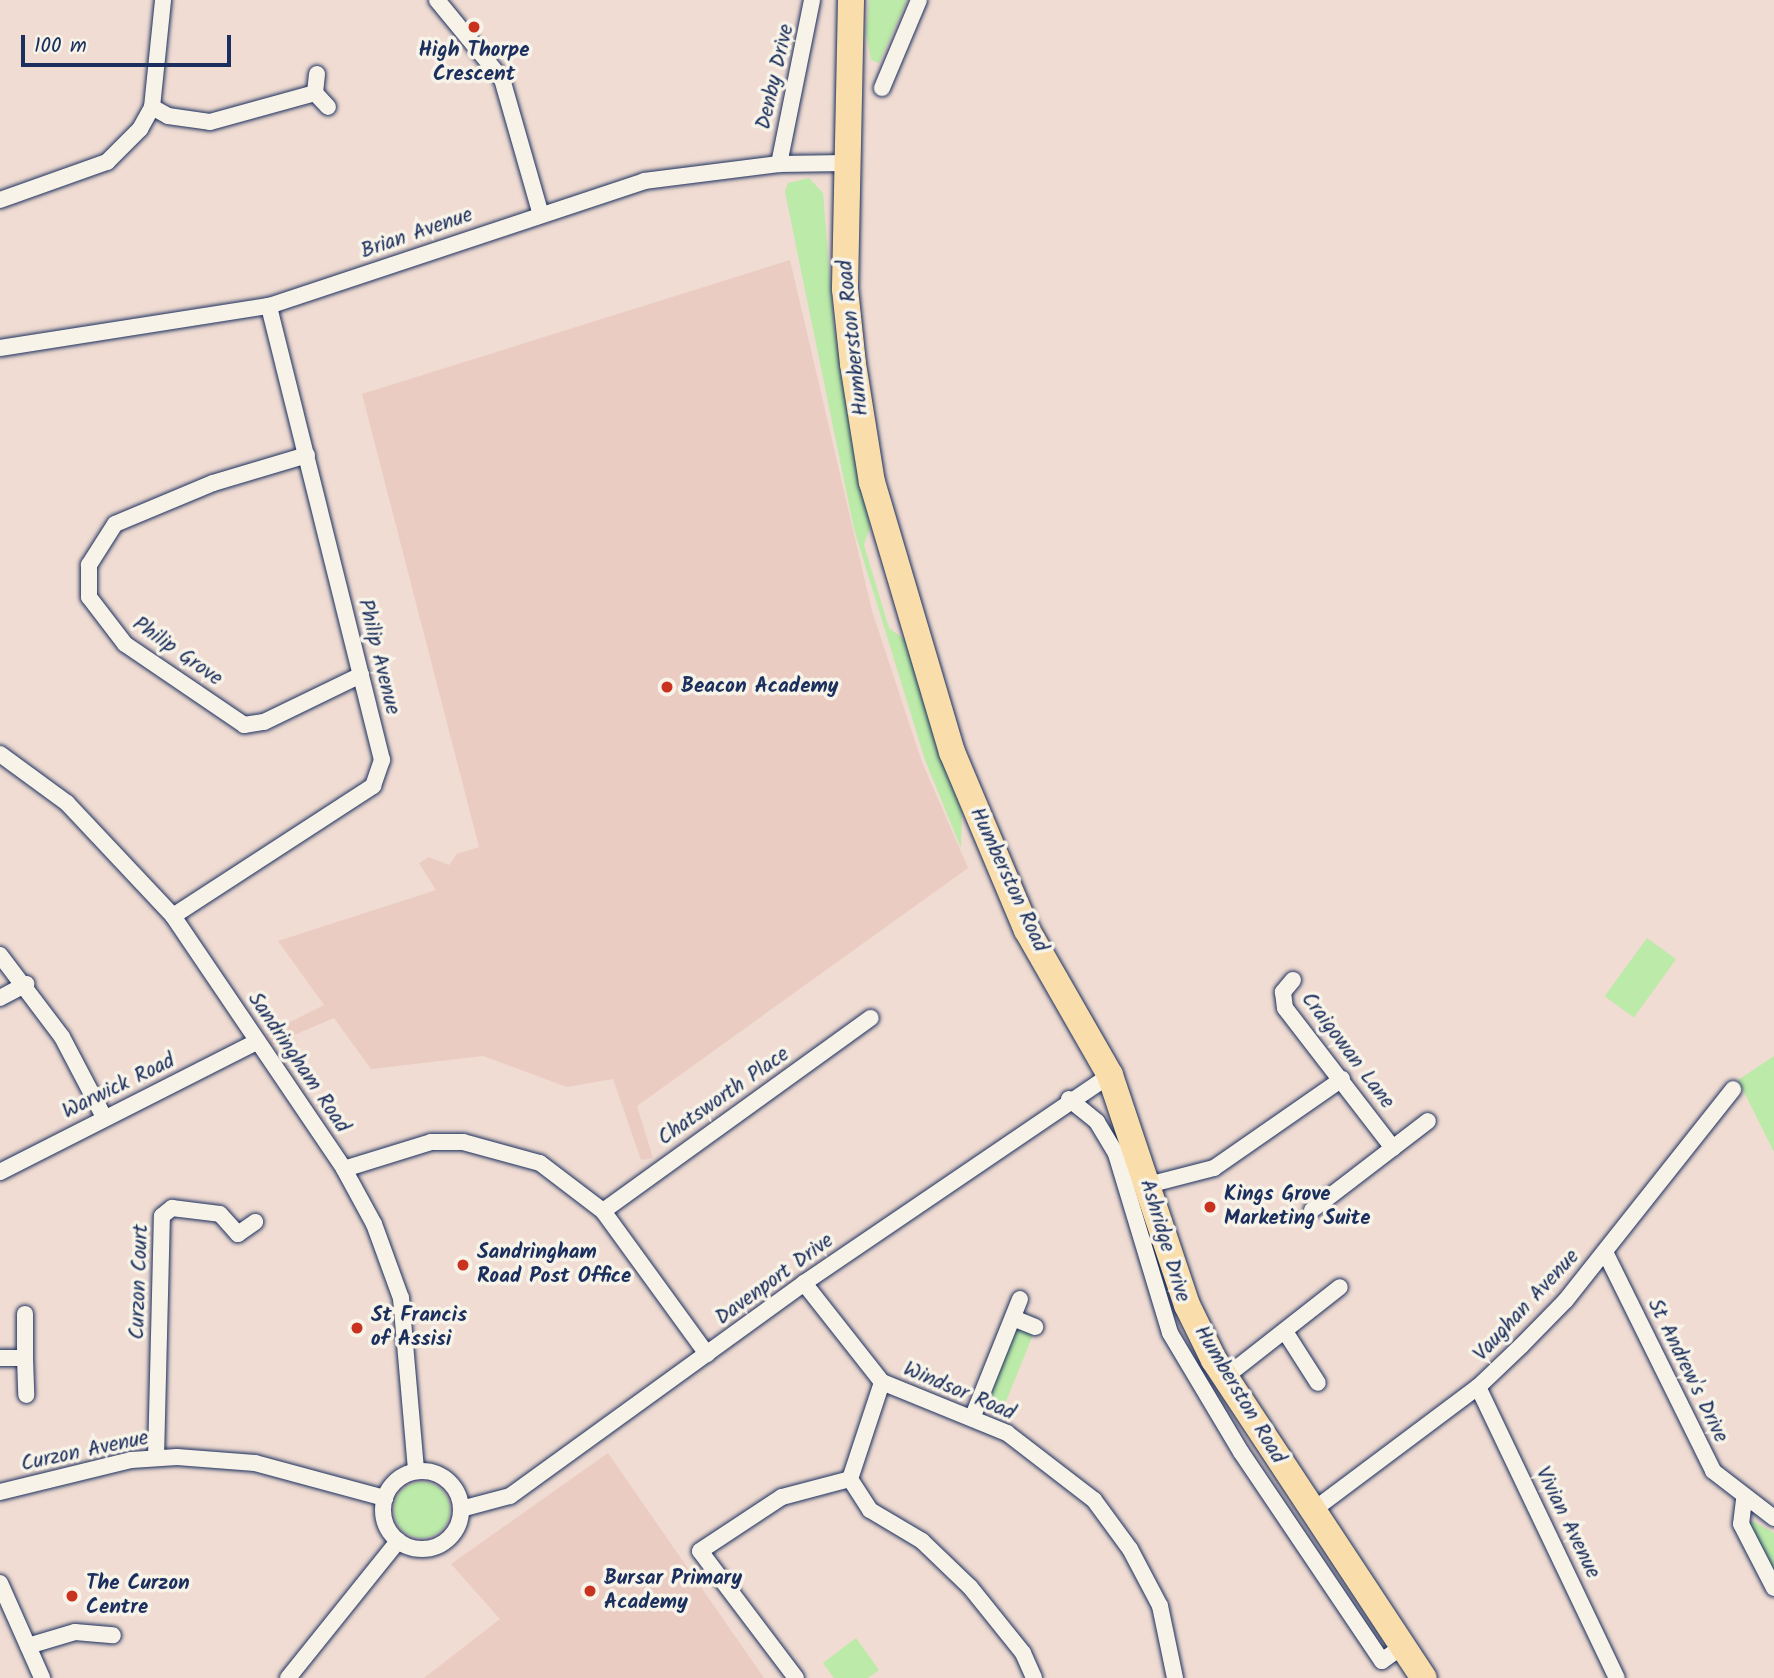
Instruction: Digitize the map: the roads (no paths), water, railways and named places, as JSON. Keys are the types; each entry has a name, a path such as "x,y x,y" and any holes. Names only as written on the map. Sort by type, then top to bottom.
{"main road":[{"name":"Humberston Road","path":"851,0 845,289 853,364 872,482 905,601 973,808 1027,930 1110,1075 1187,1305 1224,1378 1424,1678"}],"street":[{"path":"0,200 107,162 152,107 163,0"},
{"path":"438,0 502,79 541,215"},
{"name":"Denby Drive","path":"779,163 811,0"},
{"path":"882,88 919,0"},
{"path":"317,74 315,93 328,107"},
{"path":"152,107 169,117 210,122 315,93"},
{"name":"Brian Avenue","path":"0,348 269,306 644,181 779,163 846,163"},
{"name":"Philip Avenue","path":"173,916 373,786 382,760 269,306"},
{"name":"Philip Grove","path":"307,455 213,483 115,524 89,565 89,597 125,644 244,725 264,722 361,676"},
{"name":"Sandringham Road","path":"0,754 67,803 173,916 344,1169 374,1224 401,1298 416,1471"},
{"path":"0,955 26,984 104,1117"},
{"name":"Craigowan Lane","path":"1293,980 1283,1003 1393,1148"},
{"path":"0,998 26,984"},
{"name":"Chatsworth Place","path":"603,1211 871,1018"},
{"name":"Warwick Road","path":"0,1172 258,1041"},
{"name":"Davenport Drive","path":"461,1509 510,1496 804,1283 1069,1099 1110,1075"},
{"path":"1148,1185 1214,1168 1342,1079"},
{"name":"Vaughan Avenue","path":"1312,1511 1478,1387 1605,1252 1733,1088"},
{"name":"Ashridge Drive","path":"1069,1099 1097,1122 1116,1154 1170,1333 1241,1452 1382,1661 1403,1646"},
{"path":"1312,1210 1428,1121"},
{"path":"344,1169 399,1149 464,1142 540,1163 603,1211 707,1354"},
{"name":"Curzon Court","path":"156,1458 162,1216 172,1208 220,1214 238,1234 255,1222"},
{"name":"St Andrew's Drive","path":"1605,1252 1713,1472 1744,1500 1774,1518"},
{"name":"Windsor Road","path":"804,1283 882,1382 973,1416 1041,1454 1094,1500 1130,1549 1160,1606 1175,1678"},
{"path":"1224,1378 1286,1333 1340,1287"},
{"path":"973,1416 1020,1299"},
{"path":"25,1314 26,1395"},
{"path":"1013,1318 1035,1327"},
{"path":"1286,1333 1318,1383"},
{"path":"0,1358 25,1358"},
{"path":"850,1479 882,1382"},
{"name":"Vivian Avenue","path":"1478,1387 1617,1678"},
{"name":"Curzon Avenue","path":"0,1492 156,1458 255,1463 385,1498"},
{"path":"416,1471 452,1485 461,1509 445,1541 421,1549 398,1541 384,1521 385,1498 397,1480 416,1471"},
{"path":"796,1678 699,1551 782,1497 850,1479"},
{"path":"850,1479 870,1510 922,1541 970,1587 1016,1644 1034,1678"},
{"path":"1744,1500 1741,1524 1774,1588"},
{"path":"288,1678 398,1541"},
{"path":"0,1583 42,1678"},
{"path":"28,1646 75,1632 113,1634"}],"place":[{"name":"High Thorpe Crescent","path":"474,27"},
{"name":"Beacon Academy","path":"667,687"},
{"name":"Kings Grove Marketing Suite","path":"1210,1207"},
{"name":"Sandringham Road Post Office","path":"463,1265"},
{"name":"St Francis of Assisi","path":"357,1328"},
{"name":"Bursar Primary Academy","path":"590,1591"},
{"name":"The Curzon Centre","path":"72,1596"}]}
